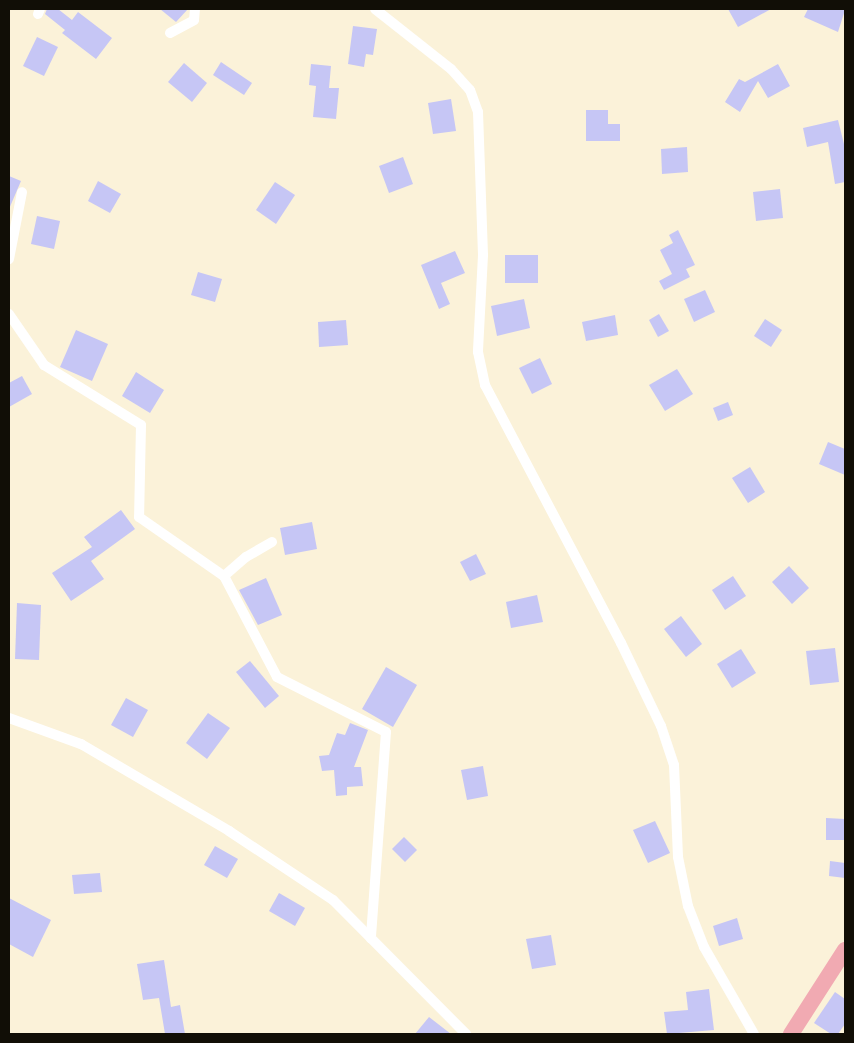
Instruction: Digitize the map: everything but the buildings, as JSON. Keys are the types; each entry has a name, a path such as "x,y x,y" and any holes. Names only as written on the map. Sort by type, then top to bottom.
{"main road":[{"path":"791,1034 845,950"}],"street":[{"path":"170,33 194,20 195,9"},
{"path":"375,9 450,69 470,90 478,112 483,255 478,352 485,385 621,643 661,726 674,765 678,857 688,906 704,947 754,1034"},
{"path":"9,259 22,192"},
{"path":"9,314 44,365 141,425 140,517 224,576 277,677 386,732 371,938"},
{"path":"224,576 246,557 272,542"},
{"path":"9,718 81,744 229,831 333,900 466,1034"}]}
